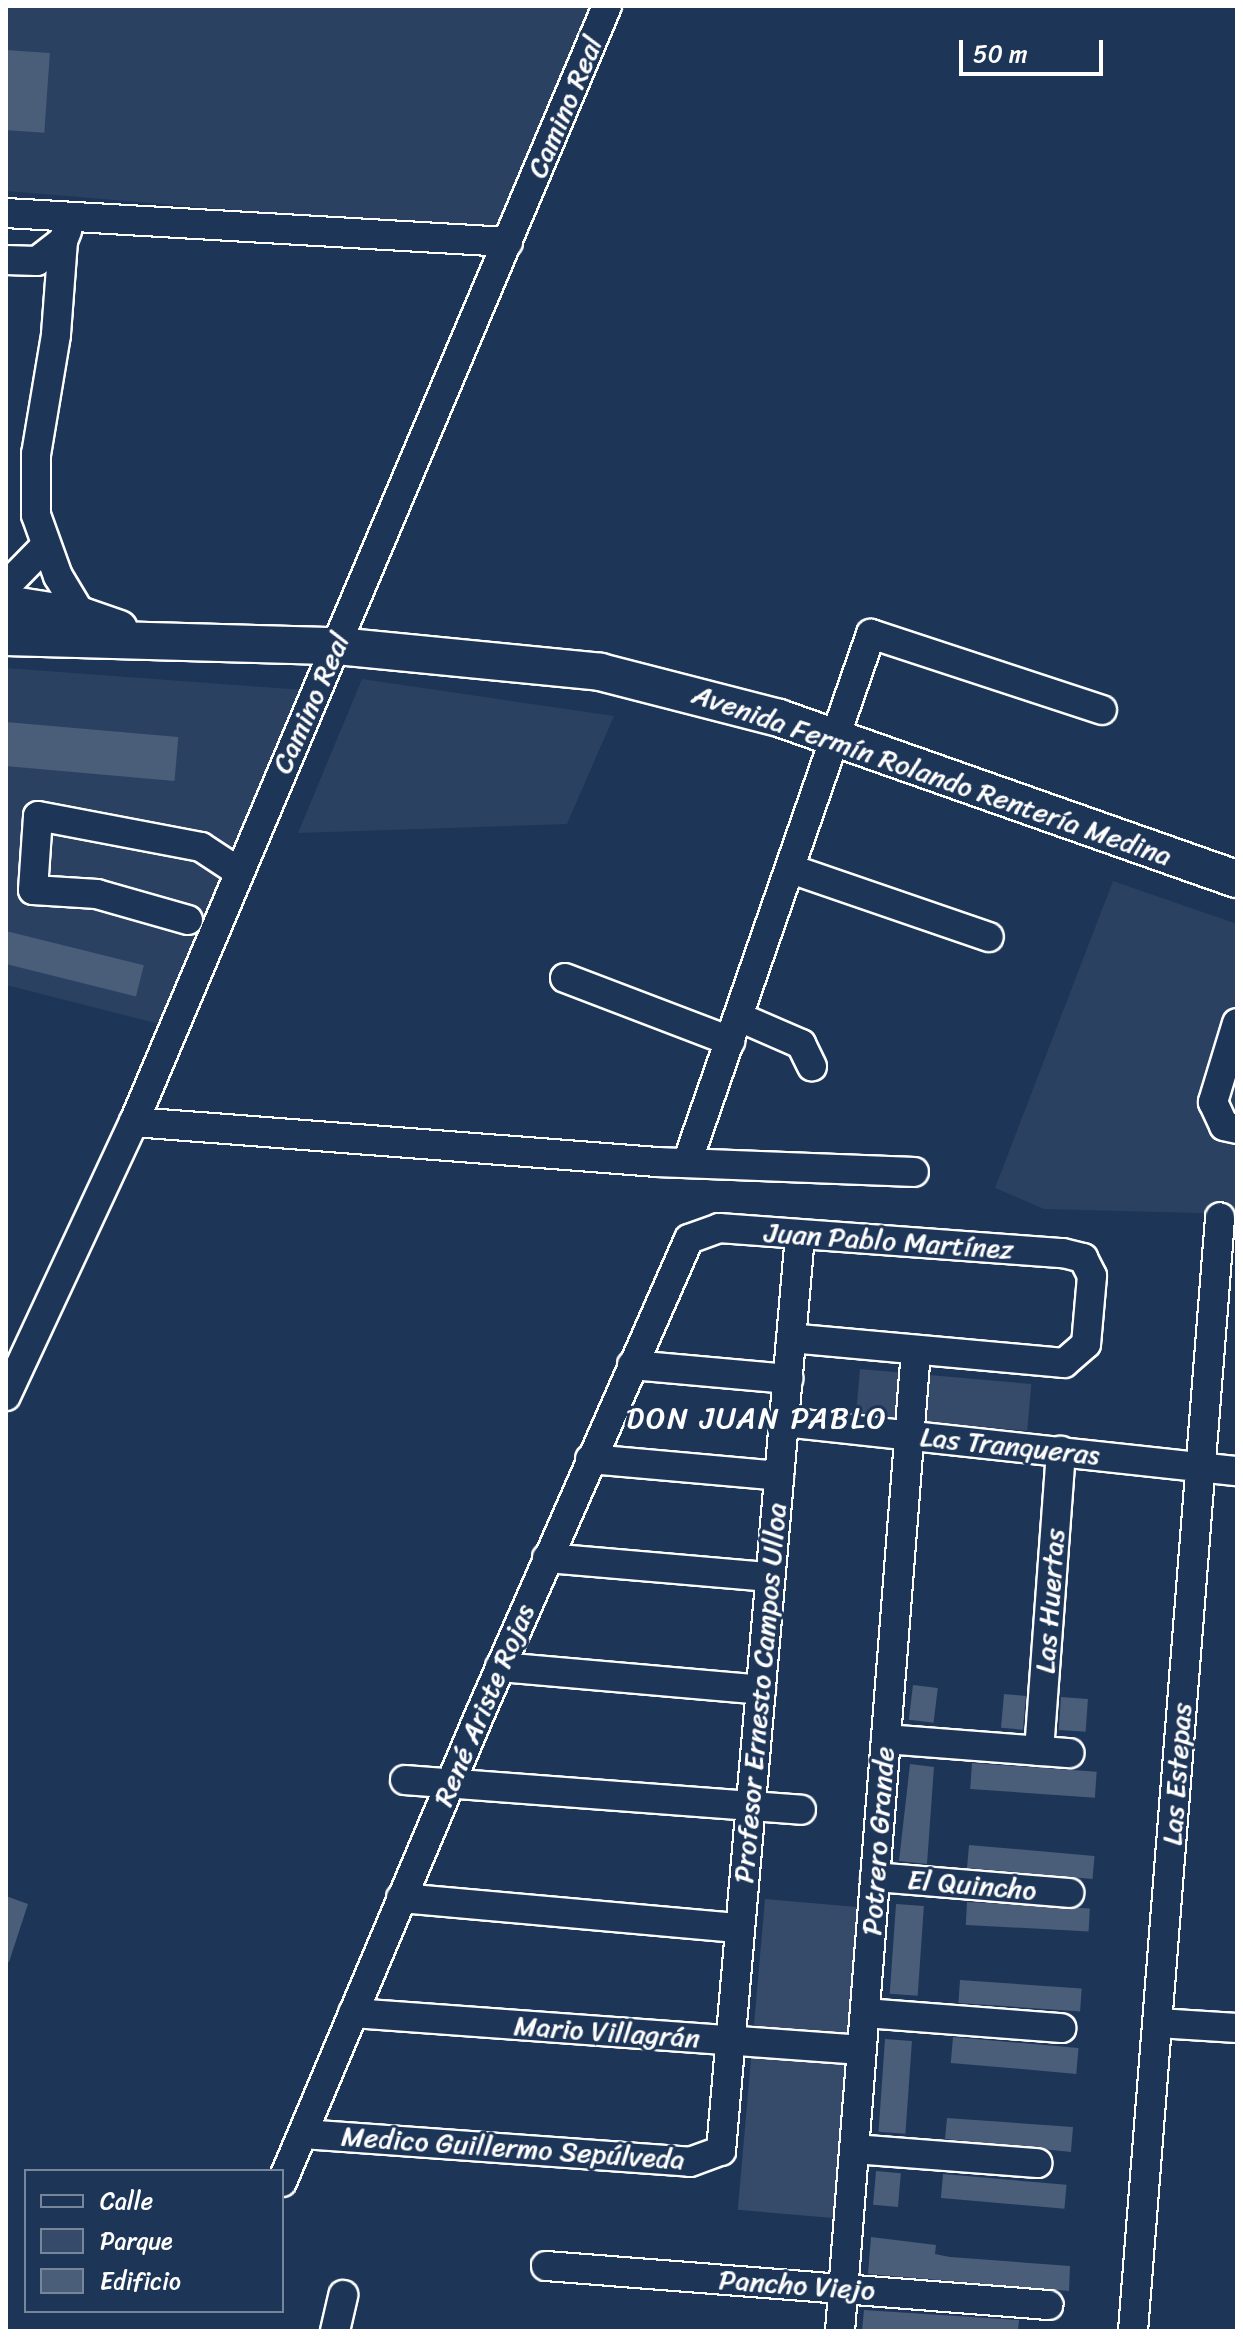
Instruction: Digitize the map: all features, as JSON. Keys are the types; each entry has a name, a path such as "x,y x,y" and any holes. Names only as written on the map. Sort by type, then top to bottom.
{"main road":[{"name":"Avenida Fermín Rolando Rentería Medina","path":"6,604 82,616 147,639"},
{"name":"Avenida Fermín Rolando Rentería Medina","path":"6,637 337,646 600,672 720,700 837,738 1237,879"}],"street":[{"name":"Camino Real","path":"6,1396 134,1122 508,242 612,7"},
{"path":"6,213 67,231 508,242"},
{"path":"6,260 37,261 67,231"},
{"path":"67,231 56,335 36,454 36,515 45,546 82,616"},
{"path":"6,586 45,546"},
{"path":"688,1160 871,634 1102,710"},
{"path":"221,914 188,920 97,894 33,890 38,816 211,851 251,843"},
{"path":"211,851 239,872"},
{"path":"791,869 989,937"},
{"path":"188,920 201,961"},
{"path":"565,978 734,1029 801,1044 812,1067"},
{"path":"1237,1023 1213,1102 1224,1126 1237,1129"},
{"path":"134,1122 688,1160 914,1172"},
{"name":"Las Estepas","path":"1133,2331 1220,1217"},
{"name":"Juan Pablo Martínez","path":"695,1234 719,1228 1083,1258 1092,1276 1086,1344 1073,1360 1054,1364 916,1351"},
{"name":"René Ariste Rojas","path":"284,2177 590,1459 680,1253 695,1234"},
{"name":"Profesor Ernesto Campos Ulloa","path":"721,2151 800,1235"},
{"path":"791,1338 916,1351"},
{"name":"Potrero Grande","path":"840,2331 916,1351"},
{"path":"632,1365 788,1379"},
{"name":"Las Tranqueras","path":"784,1422 1237,1471"},
{"name":"Las Huertas","path":"1039,1751 1061,1451"},
{"path":"590,1459 779,1476"},
{"path":"547,1558 770,1577"},
{"path":"500,1667 761,1690"},
{"path":"886,1739 1069,1753"},
{"path":"405,1780 801,1810"},
{"name":"El Quincho","path":"875,1877 1069,1893"},
{"path":"401,1898 740,1928"},
{"name":"Mario Villagrán","path":"353,2013 862,2050"},
{"path":"865,2013 1061,2028"},
{"path":"1158,2023 1237,2028"},
{"name":"Medico Guillermo Sepúlveda","path":"303,2134 690,2162 721,2151"},
{"path":"854,2149 1037,2163"},
{"name":"Pancho Viejo","path":"546,2266 1048,2305"},
{"path":"335,2331 343,2295"}],"shaded area":[{"path":"6,6 613,6 511,233 6,191"},
{"path":"6,668 304,690 167,1026 6,985"},
{"path":"362,679 614,716 567,824 298,833"},
{"path":"1113,881 1237,924 1237,1214 1044,1209 995,1188"}],"green space":[{"path":"860,1369 1031,1384 1027,1431 856,1416"},
{"path":"765,1899 863,1908 835,2218 738,2210"}],"building":[{"path":"6,50 50,53 44,133 6,130"},
{"path":"6,722 178,737 175,781 6,766"},
{"path":"6,931 144,965 136,996 6,964"},
{"path":"913,1685 938,1688 934,1723 909,1720"},
{"path":"1004,1694 1026,1696 1023,1730 1001,1728"},
{"path":"1061,1697 1088,1699 1086,1732 1059,1730"},
{"path":"972,1763 1097,1772 1095,1798 970,1789"},
{"path":"910,1764 934,1767 927,1864 899,1861"},
{"path":"969,1845 1095,1856 1093,1879 967,1868"},
{"path":"6,1896 28,1904 9,1962 6,1962"},
{"path":"967,1902 1090,1908 1089,1931 966,1925"},
{"path":"896,1904 924,1906 918,1996 890,1994"},
{"path":"960,1980 1082,1989 1080,2011 958,2003"},
{"path":"953,2037 1079,2048 1076,2074 951,2063"},
{"path":"885,2039 912,2041 905,2134 879,2132"},
{"path":"947,2118 1073,2127 1071,2152 945,2139"},
{"path":"876,2171 901,2173 898,2207 873,2205"},
{"path":"943,2174 1067,2185 1064,2209 941,2198"},
{"path":"871,2237 936,2245 935,2254 950,2257 1070,2266 1069,2291 868,2274"},
{"path":"864,2310 1019,2320 1018,2331 862,2331"}],"district":[{"name":"DON JUAN PABLO","path":"757,1418"}]}
